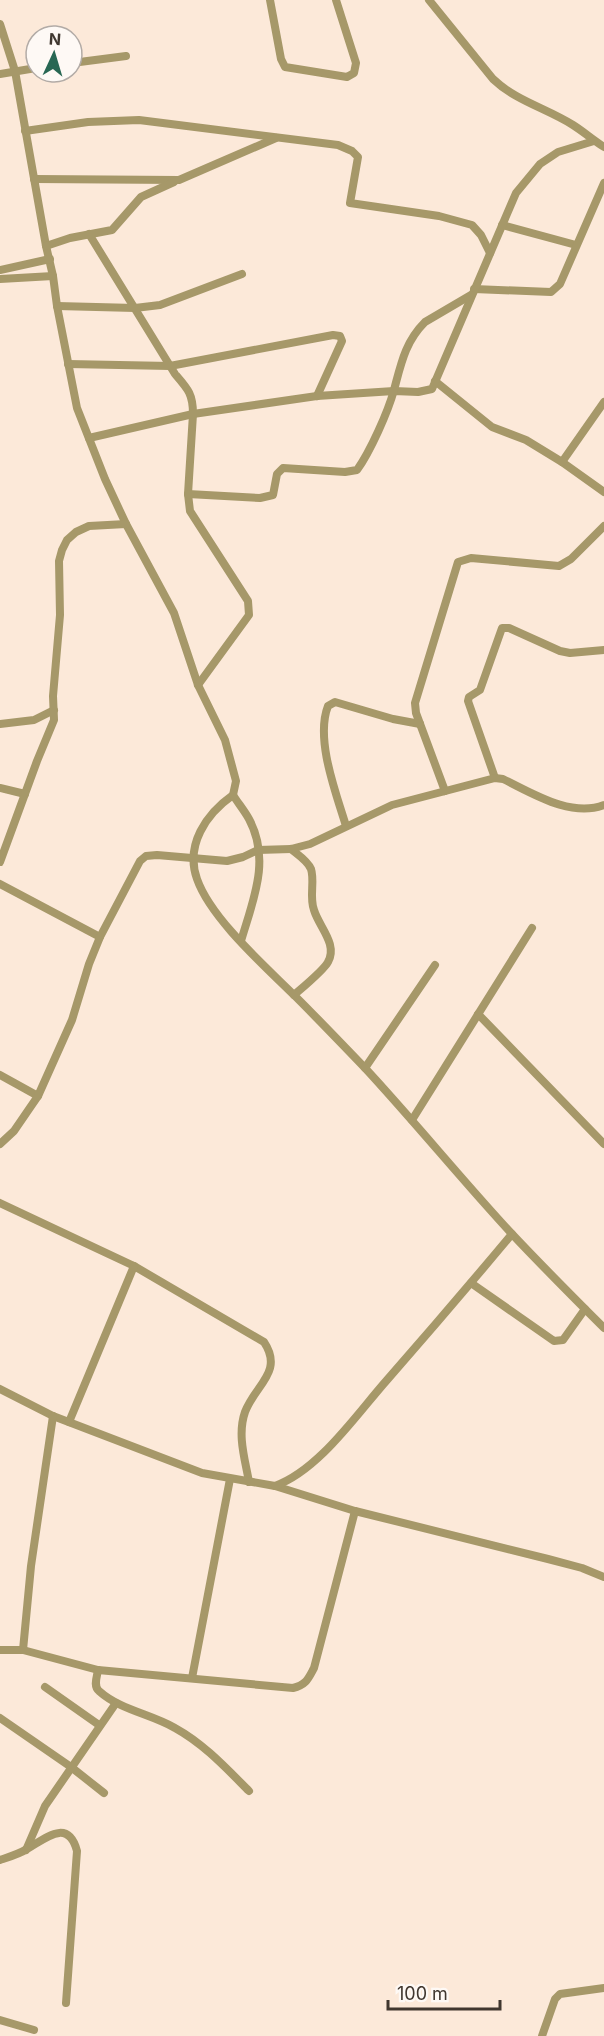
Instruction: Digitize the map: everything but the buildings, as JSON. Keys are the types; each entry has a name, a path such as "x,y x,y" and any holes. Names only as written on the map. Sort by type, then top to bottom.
{"street":[{"path":"270,0 281,59 285,67 347,77 354,73 356,63 336,0"},
{"path":"429,0 503,89 532,106 573,125 604,147"},
{"path":"0,24 15,71 77,408 126,524 174,613 198,685 225,740 236,781 233,795 220,804 200,830 194,846 193,859 197,879 208,903 272,975 294,995 412,1120 512,1234 604,1328"},
{"path":"84,61 126,56"},
{"path":"0,74 24,70"},
{"path":"25,131 88,122 139,120 338,145 352,151 358,157 350,203 439,216 472,225 481,235 490,253"},
{"path":"46,246 112,230 141,197 278,137"},
{"path":"89,438 193,414 317,396 394,391 425,392 432,389 516,193 540,164 558,152 594,141"},
{"path":"34,179 179,180"},
{"path":"188,494 260,498 273,495 277,474 282,468 345,472 357,470 366,458 394,391 400,363 419,327 473,292 551,292 560,284 604,183"},
{"path":"502,225 576,244"},
{"path":"89,234 170,366 189,390 193,403 193,414 188,494 194,519 248,602 249,615 198,685"},
{"path":"0,270 50,259"},
{"path":"57,306 135,308 160,305 242,274"},
{"path":"0,279 53,276"},
{"path":"68,364 170,366 333,335 340,336 342,341 317,396"},
{"path":"435,381 492,427 526,440 604,492"},
{"path":"562,462 604,402"},
{"path":"0,862 54,720 53,696 60,615 58,561 62,550 67,540 76,532 89,526 126,524"},
{"path":"446,791 420,724 416,703 458,562 471,558 559,566 571,559 604,525"},
{"path":"495,778 468,701 469,697 480,690 502,628 508,628 560,651 570,653 604,650"},
{"path":"346,826 325,749 325,715 328,706 335,702 393,719 420,724"},
{"path":"0,724 34,720 54,710"},
{"path":"34,720 50,732"},
{"path":"0,1144 14,1131 38,1096 72,1020 100,937 140,861 146,856 227,861 258,850 291,849 310,844 392,806 495,778 503,779 554,804 580,807 604,806"},
{"path":"0,788 25,794"},
{"path":"233,795 250,820 258,850 260,877 241,941"},
{"path":"291,849 308,864 311,870 312,903 329,941 330,951 328,963 294,995"},
{"path":"0,884 100,937"},
{"path":"412,1120 532,928"},
{"path":"364,1068 435,965"},
{"path":"478,1014 604,1144"},
{"path":"0,1075 38,1096"},
{"path":"1,1205 134,1266 264,1341 271,1352 272,1361 245,1413 241,1437 249,1482"},
{"path":"275,1486 297,1476 349,1425 512,1234"},
{"path":"69,1422 134,1266"},
{"path":"471,1283 554,1341 563,1340 585,1310"},
{"path":"0,1389 53,1416 202,1473 275,1486 355,1510 582,1568 604,1577"},
{"path":"23,1650 31,1566 53,1416"},
{"path":"192,1678 230,1479"},
{"path":"0,1650 23,1650 98,1670 293,1688 302,1686 308,1681 314,1668 355,1510"},
{"path":"98,1670 95,1685 97,1690 116,1703 175,1728 210,1752 249,1791"},
{"path":"45,1687 99,1725"},
{"path":"26,1850 45,1806 116,1703"},
{"path":"0,1718 104,1793"},
{"path":"0,1860 26,1850 57,1832 62,1832 74,1841 77,1851 66,2003"},
{"path":"542,2036 555,1999 560,1994 604,1988"},
{"path":"0,2020 34,2030"}]}
